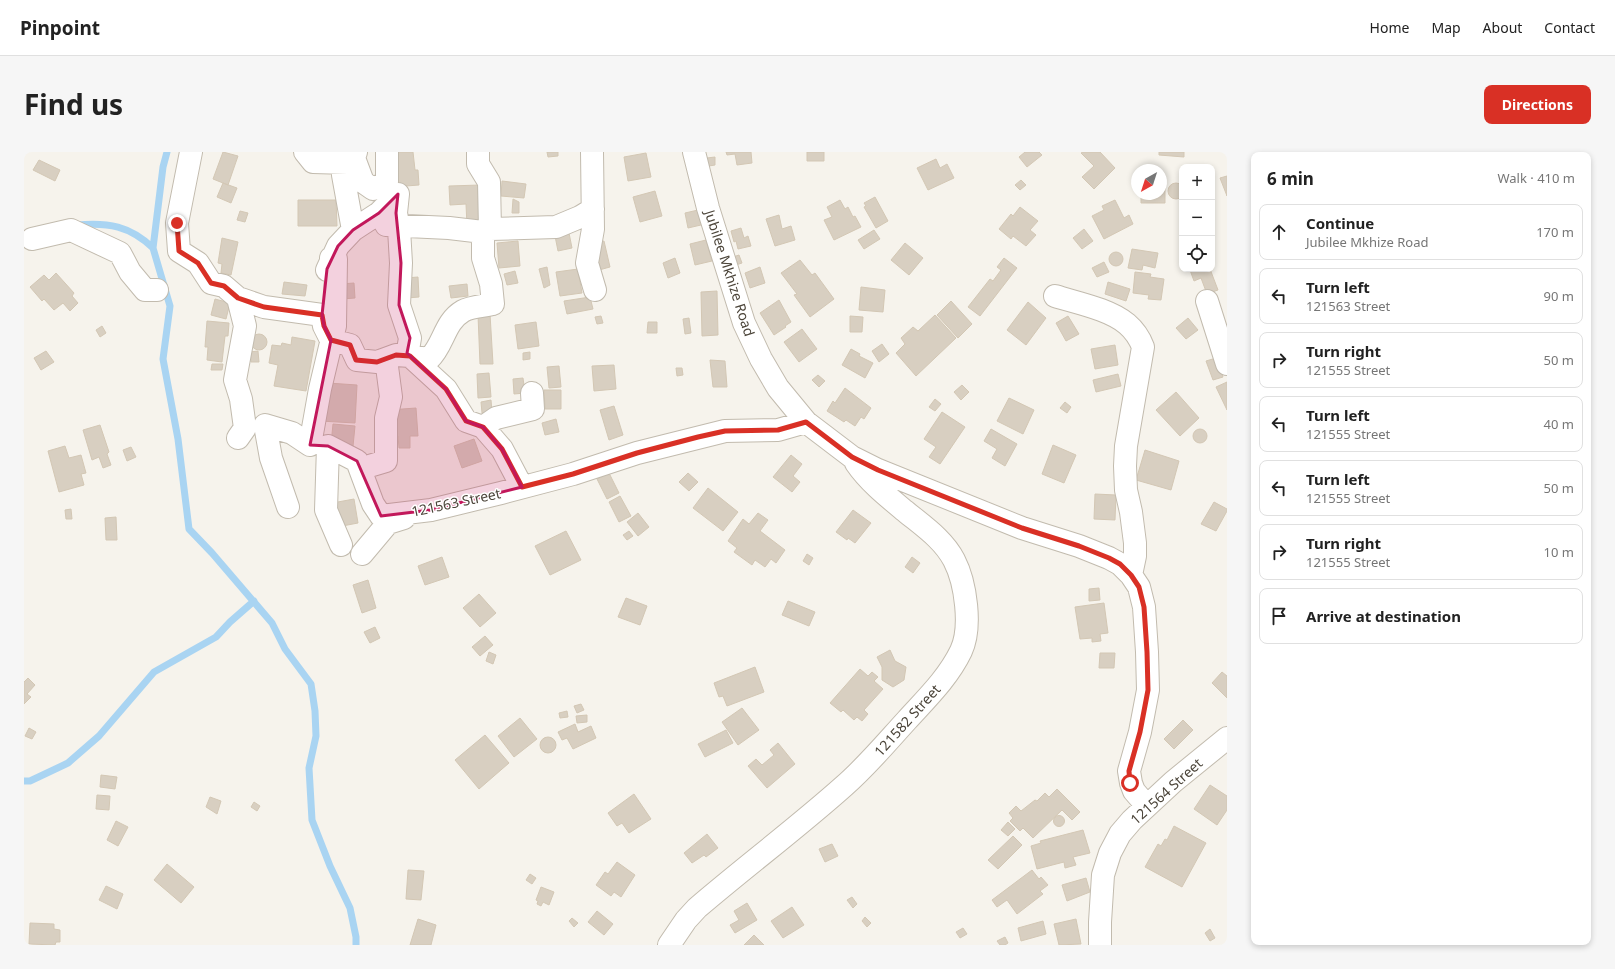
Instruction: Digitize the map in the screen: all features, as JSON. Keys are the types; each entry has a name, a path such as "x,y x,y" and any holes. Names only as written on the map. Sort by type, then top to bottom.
{"street":[{"path":"191,152 177,223 179,251 198,263 211,283 224,286 238,298 264,307 322,315"},
{"path":"305,152 313,162 353,158"},
{"path":"387,152 398,225 401,264 399,305 410,338 408,356"},
{"path":"393,188 379,213 356,228 338,246 327,269 322,315 324,326 331,340 350,345 356,360 377,362 396,355 429,359 436,353 450,323 463,311 493,304 491,284 483,258 487,231 489,182 478,164 478,152"},
{"path":"592,152 593,229 586,263 595,290"},
{"name":"Jubilee Mkhize Road","path":"694,152 708,208 744,323 761,360 778,388 806,422 852,457 878,470 1022,528 1079,546 1109,558 1120,564 1131,575 1139,587 1144,607 1148,690 1140,732 1129,771 1130,783 1134,791 1147,806"},
{"path":"353,158 363,182 373,189 393,188"},
{"path":"353,158 343,175 356,228"},
{"path":"356,228 398,225 487,231 556,227 580,217 593,209"},
{"path":"32,239 71,230 120,253 130,272 145,290 157,290"},
{"path":"331,258 336,259 335,326 331,340 319,445 326,510 341,545"},
{"path":"1055,296 1116,317 1128,324 1140,340 1143,347 1127,433 1125,459 1126,490 1131,512 1135,543 1135,556 1131,575"},
{"path":"238,298 245,326 235,380 241,399 245,428 238,438"},
{"path":"1207,302 1227,364"},
{"path":"408,356 446,389 466,421 483,427 502,449 522,487"},
{"path":"288,507 271,458 265,425 292,433 357,461 359,465 366,467 386,461 386,418 391,396 386,359"},
{"path":"483,427 496,418 533,409 532,393"},
{"name":"121563 Street","path":"359,465 373,504 381,516 430,510 573,474 637,453 711,434 725,431 778,430 806,422"},
{"name":"121582 Street","path":"669,945 686,920 698,908 844,786 879,753 941,683 961,651 966,632 966,609 962,582 954,560 943,544 927,528 876,486 861,470 852,457"},
{"path":"362,554 388,522 430,510"},
{"name":"121564 Street","path":"1100,945 1103,875 1110,853 1120,834 1132,820 1172,782 1227,738"}],"highlighted area":[{"path":"398,194 396,213 401,263 399,305 410,338 407,353 446,389 466,421 483,427 502,449 522,487 431,510 381,516 357,461 328,446 310,445 331,340 324,326 322,315 327,269 338,246 353,230 379,213"}],"building":[{"path":"223,152 238,156 228,185 213,179"},
{"path":"396,152 413,152 415,170 418,170 419,185 393,187"},
{"path":"547,152 558,152 558,156 548,157"},
{"path":"726,152 751,152 752,163 737,165 735,154 727,155"},
{"path":"807,152 824,152 824,161 807,161"},
{"path":"1025,152 1039,152 1042,155 1027,167 1019,157"},
{"path":"1100,152 1115,168 1094,189 1082,177 1094,166 1081,153"},
{"path":"1159,152 1184,152 1184,157 1159,155"},
{"path":"646,153 651,177 628,181 624,157"},
{"path":"715,157 715,165 709,166 707,158"},
{"path":"936,159 940,168 947,164 954,178 928,190 917,168"},
{"path":"39,160 60,170 55,181 33,170"},
{"path":"1227,176 1227,196 1220,178"},
{"path":"1021,180 1026,185 1020,190 1015,185"},
{"path":"502,181 526,184 524,198 501,196"},
{"path":"223,183 237,188 231,203 217,197"},
{"path":"1173,184 1179,184 1179,198 1176,199 1169,194 1168,191"},
{"path":"480,185 482,226 467,226 466,204 450,205 449,186"},
{"path":"655,191 662,216 640,222 633,197"},
{"path":"875,197 888,221 876,228 864,207 866,206 864,203"},
{"path":"513,199 519,202 519,213 512,213"},
{"path":"298,200 336,200 337,226 298,226"},
{"path":"840,200 845,209 848,207 853,217 855,216 861,227 834,240 824,220 832,217 827,207"},
{"path":"1115,200 1124,218 1129,215 1133,224 1104,239 1092,216 1104,210 1102,206"},
{"path":"1141,200 1165,200 1165,203 1141,203"},
{"path":"1020,207 1038,221 1030,230 1036,235 1026,246 1013,236 1011,239 999,229 1011,214 1013,216"},
{"path":"698,210 701,225 688,228 685,213"},
{"path":"240,211 248,213 245,222 237,220"},
{"path":"779,215 782,229 791,226 795,240 775,246 766,219"},
{"path":"741,228 744,238 748,236 751,246 738,249 731,231"},
{"path":"1084,229 1093,241 1082,249 1073,238"},
{"path":"874,230 880,239 864,249 858,240"},
{"path":"569,233 572,248 558,251 555,236"},
{"path":"222,238 238,242 231,275 221,273 222,264 218,263"},
{"path":"706,240 712,261 695,265 690,244"},
{"path":"518,241 520,266 499,268 497,243"},
{"path":"604,241 610,267 599,270 592,244"},
{"path":"905,243 923,258 909,275 891,260"},
{"path":"1132,249 1158,253 1155,268 1143,265 1142,270 1128,268"},
{"path":"1113,252 1119,252 1123,256 1123,262 1119,266 1113,266 1109,262 1109,256"},
{"path":"739,255 742,263 736,265 733,257"},
{"path":"675,258 680,273 668,278 663,263"},
{"path":"1004,258 1017,268 980,316 968,307 990,279 993,281 1001,270 997,267"},
{"path":"800,260 812,275 815,273 834,299 810,317 794,295 797,294 781,273"},
{"path":"1104,262 1109,272 1097,277 1092,268"},
{"path":"547,267 550,285 544,288 539,269"},
{"path":"760,267 765,283 750,288 745,273"},
{"path":"578,269 582,293 560,296 556,272"},
{"path":"515,271 518,283 507,285 504,274"},
{"path":"1135,272 1151,274 1150,277 1164,279 1161,300 1148,299 1149,295 1133,293"},
{"path":"1191,272 1211,272 1218,290 1207,294 1201,278 1194,281"},
{"path":"56,273 74,293 72,296 78,303 70,311 63,303 54,310 44,299 42,301 30,287 44,275 49,280"},
{"path":"418,277 419,297 407,298 406,278"},
{"path":"284,282 307,285 305,296 282,294"},
{"path":"1108,282 1130,289 1126,301 1105,294"},
{"path":"354,283 355,298 342,299 341,284"},
{"path":"467,284 468,296 451,298 449,286"},
{"path":"861,287 885,290 883,312 859,310"},
{"path":"717,291 718,335 702,336 701,292"},
{"path":"590,297 593,309 567,314 564,301"},
{"path":"215,299 230,303 226,319 211,315"},
{"path":"779,300 791,322 774,335 760,313"},
{"path":"951,301 972,324 958,338 937,315"},
{"path":"1028,302 1046,318 1026,345 1007,330"},
{"path":"490,314 493,364 480,364 478,315"},
{"path":"935,315 956,338 916,376 896,353 905,344 901,338 913,327 918,331"},
{"path":"601,316 603,323 597,324 595,317"},
{"path":"850,316 863,317 862,332 850,332"},
{"path":"1068,316 1079,334 1066,341 1056,323"},
{"path":"689,318 691,333 685,334 683,319"},
{"path":"1188,318 1198,330 1186,339 1176,328"},
{"path":"207,321 229,323 228,336 225,336 222,362 207,360 208,347 205,347"},
{"path":"536,322 539,346 518,349 515,325"},
{"path":"648,322 657,322 657,333 647,333"},
{"path":"102,326 106,333 100,337 96,330"},
{"path":"802,329 817,349 799,362 784,342"},
{"path":"259,334 266,339 267,342 262,349 259,350 252,345 251,342 256,335"},
{"path":"292,337 315,341 306,391 274,386 278,365 269,363 272,345 281,346 282,343 291,345"},
{"path":"882,344 889,354 879,362 872,351"},
{"path":"1115,345 1118,365 1095,369 1091,349"},
{"path":"851,349 860,354 859,356 873,363 865,378 842,365"},
{"path":"46,351 54,362 41,370 34,358"},
{"path":"258,351 259,362 251,362 250,352"},
{"path":"530,352 530,359 523,360 523,353"},
{"path":"1216,358 1223,377 1213,380 1206,361"},
{"path":"710,360 725,361 727,387 713,387"},
{"path":"212,364 223,364 222,370 211,370"},
{"path":"614,365 616,389 594,391 592,366"},
{"path":"559,366 561,387 549,388 547,367"},
{"path":"676,368 682,368 683,375 677,376"},
{"path":"489,373 491,397 478,398 477,374"},
{"path":"1118,374 1121,386 1096,392 1093,380"},
{"path":"818,375 825,381 819,387 812,380"},
{"path":"523,378 525,393 514,394 513,379"},
{"path":"1227,382 1227,410 1216,387"},
{"path":"328,383 357,385 355,423 320,421"},
{"path":"962,385 969,392 961,400 954,392"},
{"path":"845,388 871,408 864,419 861,417 855,426 846,420 844,422 827,411 833,401 835,403"},
{"path":"544,390 561,390 561,409 545,409"},
{"path":"1176,392 1199,418 1180,436 1156,410"},
{"path":"1009,398 1034,410 1023,434 997,421"},
{"path":"935,399 941,404 935,411 929,407"},
{"path":"491,400 492,412 482,413 481,402"},
{"path":"1065,402 1071,407 1067,413 1060,408"},
{"path":"614,406 623,435 609,440 600,410"},
{"path":"416,408 418,436 410,436 410,448 399,448 398,436 391,437 389,410"},
{"path":"942,412 965,427 940,464 929,457 936,447 924,439"},
{"path":"556,419 559,432 545,435 542,423"},
{"path":"333,424 355,426 353,446 331,444"},
{"path":"100,425 109,452 107,454 111,465 103,468 99,457 92,460 83,430"},
{"path":"991,429 1017,444 1005,466 992,458 997,449 984,441"},
{"path":"1200,429 1205,431 1207,436 1205,441 1200,443 1195,441 1193,436 1195,431"},
{"path":"474,439 482,461 462,468 454,446"},
{"path":"1053,445 1076,455 1064,483 1042,474"},
{"path":"65,446 69,458 81,455 86,473 81,474 84,485 59,492 48,451"},
{"path":"131,447 136,457 127,461 123,450"},
{"path":"1145,450 1179,461 1171,490 1136,480"},
{"path":"791,455 802,464 793,476 800,482 792,492 773,477"},
{"path":"609,473 619,493 607,499 597,479"},
{"path":"688,473 698,482 689,491 679,482"},
{"path":"708,488 738,512 723,531 693,508"},
{"path":"1095,494 1116,495 1115,520 1094,519"},
{"path":"620,496 631,516 619,522 609,502"},
{"path":"354,499 358,523 337,527 327,504"},
{"path":"1214,502 1227,509 1216,531 1201,524"},
{"path":"71,509 72,519 66,519 65,510"},
{"path":"853,510 871,523 855,543 848,538 847,540 836,532"},
{"path":"638,513 649,527 638,536 627,522"},
{"path":"758,513 768,520 760,531 785,550 776,563 771,559 765,567 755,560 752,565 734,552 737,548 728,541 743,519 749,524"},
{"path":"116,517 117,540 106,540 105,518"},
{"path":"566,531 581,560 550,575 535,546"},
{"path":"629,531 633,536 627,540 623,535"},
{"path":"807,554 813,558 809,565 803,561"},
{"path":"442,557 449,577 425,585 418,566"},
{"path":"912,557 920,563 913,573 905,567"},
{"path":"368,580 376,608 362,613 353,585"},
{"path":"1099,588 1100,600 1089,601 1089,589"},
{"path":"479,594 496,613 480,627 463,608"},
{"path":"626,598 647,606 640,625 618,617"},
{"path":"788,601 815,612 809,626 782,615"},
{"path":"1104,603 1108,633 1100,634 1101,641 1092,642 1092,638 1080,639 1075,607"},
{"path":"375,627 380,638 370,643 364,632"},
{"path":"485,636 493,645 480,656 472,647"},
{"path":"890,650 895,661 906,667 904,680 893,687 882,680 882,667 877,657"},
{"path":"489,652 496,655 493,664 486,661"},
{"path":"1100,653 1115,653 1114,668 1099,668"},
{"path":"755,667 764,692 727,706 723,696 719,697 714,683"},
{"path":"860,669 868,676 872,672 878,677 874,681 883,689 864,710 868,714 862,721 857,717 854,720 843,710 841,712 830,703"},
{"path":"1222,672 1227,676 1227,698 1212,683"},
{"path":"28,678 35,685 27,694 31,697 24,704 24,682"},
{"path":"581,704 584,710 577,713 574,706"},
{"path":"742,708 759,730 738,745 722,722"},
{"path":"567,711 568,717 560,718 559,713"},
{"path":"587,715 587,722 577,723 576,716"},
{"path":"520,718 537,739 514,757 498,736"},
{"path":"1183,720 1193,730 1174,749 1164,739"},
{"path":"575,724 578,732 591,726 596,738 573,749 567,738 562,740 558,732"},
{"path":"29,728 36,732 32,739 25,736"},
{"path":"726,730 733,743 705,757 698,744"},
{"path":"485,735 509,763 479,789 455,760"},
{"path":"548,737 555,742 556,745 551,752 548,753 541,748 540,745 545,738"},
{"path":"778,743 795,764 767,788 748,766 756,759 762,765 774,755 770,750"},
{"path":"101,775 117,777 115,789 100,787"},
{"path":"1210,785 1227,796 1227,810 1217,825 1194,809"},
{"path":"1057,789 1080,812 1072,820 1062,810 1033,838 1023,828 1020,831 1010,821 1013,818 1009,813 1016,806 1021,811 1035,800 1037,801 1045,793 1049,797"},
{"path":"634,794 651,819 629,833 622,823 617,826 608,813"},
{"path":"97,795 110,796 109,810 96,809"},
{"path":"210,797 221,801 217,814 206,807"},
{"path":"254,802 260,806 257,811 251,807"},
{"path":"1057,816 1061,816 1063,817 1063,825 1057,826 1054,823 1054,819"},
{"path":"116,821 128,827 118,846 107,840"},
{"path":"1008,822 1015,829 1008,836 1001,830"},
{"path":"1174,826 1206,843 1182,887 1145,867 1158,844 1161,846 1165,839 1167,840"},
{"path":"1083,830 1090,853 1073,857 1076,865 1065,868 1064,862 1037,869 1031,846 1041,843 1040,841"},
{"path":"707,834 718,848 706,857 704,855 692,863 684,853"},
{"path":"1013,836 1022,845 998,869 988,860"},
{"path":"832,844 838,856 825,862 819,849"},
{"path":"617,862 635,875 621,897 614,892 611,896 596,885 605,872 608,874"},
{"path":"167,864 194,887 181,903 154,880"},
{"path":"408,870 424,871 421,900 406,899"},
{"path":"1032,870 1039,879 1041,877 1048,885 1040,891 1043,894 1017,914 1007,900 997,907 992,900"},
{"path":"530,874 536,878 532,884 526,880"},
{"path":"1086,878 1090,892 1067,901 1062,885"},
{"path":"106,886 123,894 117,909 99,900"},
{"path":"541,887 554,892 549,905 543,902 541,906 537,904 538,901 536,900"},
{"path":"852,897 857,904 853,908 847,900"},
{"path":"747,903 757,920 735,933 730,925 739,920 734,911"},
{"path":"792,907 804,925 783,938 771,921"},
{"path":"597,911 613,924 604,935 588,922"},
{"path":"865,917 871,923 867,927 862,921"},
{"path":"572,918 578,923 574,927 569,921"},
{"path":"418,919 436,925 431,945 410,945"},
{"path":"1076,919 1081,944 1059,945 1054,924"},
{"path":"1043,921 1046,934 1021,941 1018,928"},
{"path":"30,923 54,924 54,929 60,930 60,942 56,942 55,945 29,944"},
{"path":"963,928 967,934 960,938 956,932"},
{"path":"1210,929 1215,938 1210,941 1205,933"},
{"path":"754,935 764,945 744,945"},
{"path":"1005,937 1008,943 1005,945 1000,945 997,941"}],"waterway":[{"path":"167,152 163,167 153,248 170,306 163,359 178,439 189,529 212,553 272,623 285,649 311,684 315,711 316,736 309,768 312,820 330,866 350,908 356,937 356,945"},
{"path":"77,225 99,224 118,227 136,235 153,248"},
{"path":"24,781 30,781 68,763 99,736 154,672 216,637 230,622 254,601"}],"route":[{"path":"177,223 179,251 198,263 211,283 224,286 238,298 264,307 322,315 324,326 331,340 350,345 356,360 377,362 396,355 410,356 446,389 466,421 483,427 502,449 522,487 573,474 637,453 698,437 725,431 778,430 806,422 852,457 878,470 910,484 945,496 975,510 1022,528 1079,546 1120,564 1131,575 1139,587 1144,607 1147,652 1148,690 1140,732 1129,771 1130,783"}]}
